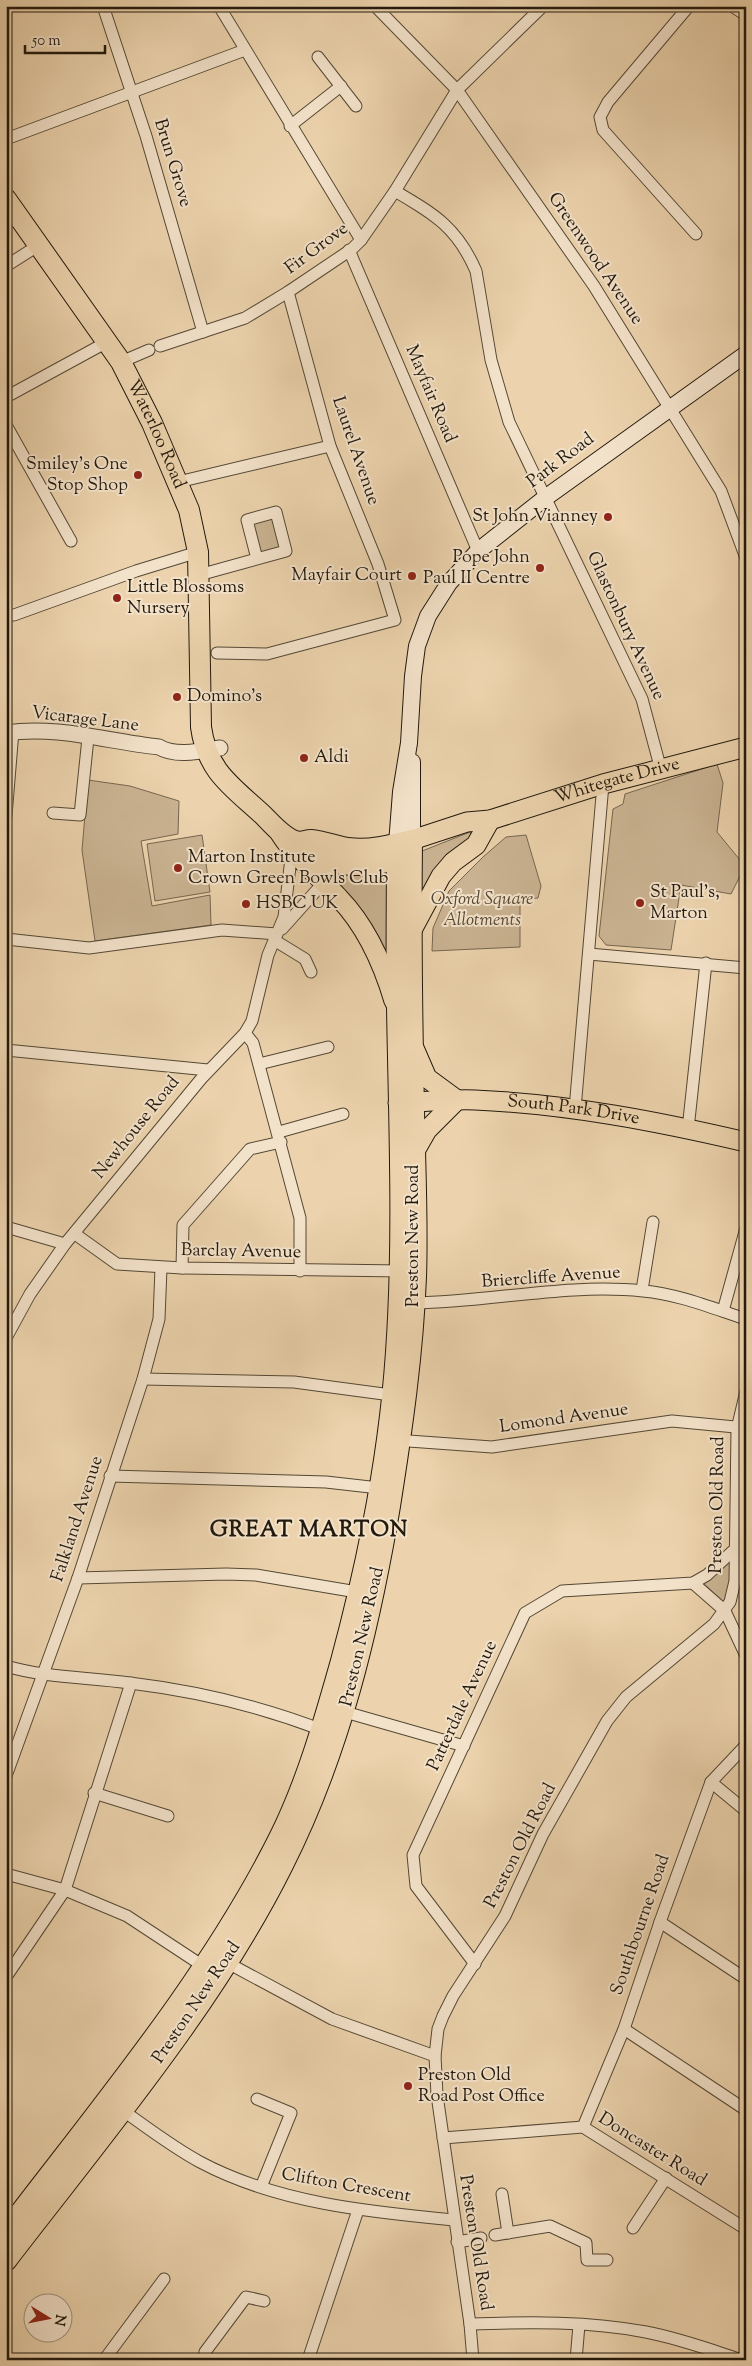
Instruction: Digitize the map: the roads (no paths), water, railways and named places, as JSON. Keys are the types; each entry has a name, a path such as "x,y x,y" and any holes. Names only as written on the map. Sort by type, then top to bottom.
{"highway":[{"name":"Waterloo Road","path":"6,199 121,362 178,482 193,525 198,552 202,707 211,744"},
{"path":"211,744 224,779 239,796 250,802 296,846 310,840 339,855 373,864 404,850"},
{"name":"Preston New Road","path":"6,2260 114,2104 254,1883 280,1836 322,1730 367,1594 378,1488 393,1440 391,1395 408,1271 415,1151 406,1103 414,1048 412,930 404,850"},
{"name":"Preston New Road","path":"6,2231 114,2104 182,2028 226,1962 283,1865 321,1780 345,1712 367,1594 415,1303 408,1271 406,1103 397,1009 404,850"}],"main road":[{"name":"Park Road","path":"404,850 400,792 409,743 413,676 421,631 449,583 478,551 545,498 669,407 746,354"},
{"name":"Whitegate Drive","path":"404,850 470,832 490,820 603,784 746,747"},
{"path":"412,930 441,876 453,862 476,845 490,820"},
{"path":"296,846 324,882"},
{"name":"Preston New Road","path":"324,882 350,911 368,938 385,972 397,1009"},
{"path":"414,1048 428,1078 457,1100 427,1130 415,1151"},
{"name":"South Park Drive","path":"406,1103 457,1100 575,1109 688,1129 746,1142"}],"street":[{"name":"Brun Grove","path":"103,6 174,228 203,332"},
{"path":"219,6 290,126 361,240"},
{"name":"Greenwood Avenue","path":"375,6 457,90 594,286 721,491 746,558"},
{"name":"Fir Grove","path":"121,362 155,348 245,318 288,292 361,240 457,90 543,6"},
{"path":"689,6 608,102 600,117 603,130 696,234"},
{"path":"732,6 746,16"},
{"path":"6,138 245,50"},
{"path":"318,57 356,106"},
{"path":"290,126 341,86"},
{"name":"Glastonbury Avenue","path":"394,191 440,218 462,243 470,257 476,271 491,360 509,422 642,699 661,770"},
{"path":"6,266 39,245"},
{"name":"Mayfair Road","path":"349,250 478,551"},
{"name":"Laurel Avenue","path":"217,653 267,654 394,620 378,564 330,446 288,292"},
{"path":"6,397 107,342"},
{"path":"6,425 71,541"},
{"path":"178,482 330,446"},
{"path":"14,615 136,571 198,552"},
{"path":"199,575 257,559"},
{"name":"Vicarage Lane","path":"10,732 45,730 88,738 159,747 167,752 211,744"},
{"path":"6,816 10,732"},
{"path":"54,813 80,815 88,738"},
{"path":"575,1109 603,784"},
{"name":"Newhouse Road","path":"6,1338 30,1294 64,1244 75,1234 116,1181 208,1070 245,1033 252,1021 262,973 276,937 288,896 296,846"},
{"name":"Newhouse Road","path":"276,937 324,882 339,855"},
{"path":"6,939 89,948 222,930 276,937 305,959 311,972"},
{"path":"589,954 746,968"},
{"path":"688,1129 706,963"},
{"path":"245,1033 253,1043 280,1137 300,1218 300,1271"},
{"path":"259,1064 328,1047"},
{"path":"6,1050 208,1070"},
{"path":"182,1268 183,1225 250,1149 343,1114"},
{"path":"642,1290 653,1222"},
{"path":"6,1227 64,1244"},
{"path":"723,1311 746,1228"},
{"name":"Barclay Avenue","path":"75,1234 117,1264 161,1268 408,1271"},
{"name":"Falkland Avenue","path":"6,1776 78,1578 143,1379 159,1319 161,1268"},
{"name":"Briercliffe Avenue","path":"415,1303 453,1303 595,1289 642,1290 670,1294 746,1319"},
{"path":"143,1379 294,1382 391,1395"},
{"name":"Preston Old Road","path":"473,2360 470,2324 437,2095 435,2056 438,2030 443,2016 505,1916 543,1834 607,1720 626,1697 714,1624 725,1611 734,1593 734,1549 741,1428 746,1391"},
{"name":"Lomond Avenue","path":"393,1440 492,1447 672,1421 741,1428"},
{"path":"110,1476 326,1482 378,1488"},
{"path":"734,1549 707,1575 693,1583 725,1611 746,1656"},
{"path":"78,1578 236,1574 291,1579 367,1594"},
{"name":"Patterdale Avenue","path":"475,1964 416,1886 413,1855 525,1613 562,1591 693,1583"},
{"path":"6,1666 30,1673 131,1683 214,1696 271,1712 322,1730"},
{"path":"6,1978 65,1890 94,1793 131,1683"},
{"path":"345,1712 464,1746"},
{"name":"Southbourne Road","path":"583,2127 624,2029 660,1922 712,1782 746,1745"},
{"path":"712,1782 746,1811"},
{"path":"94,1793 168,1816"},
{"path":"6,1874 65,1890 127,1916 202,1966"},
{"path":"660,1922 746,1979"},
{"path":"226,1962 332,2019 435,2056"},
{"path":"624,2029 746,2110"},
{"path":"257,2099 291,2113 262,2187"},
{"name":"Clifton Crescent","path":"114,2104 200,2162 262,2187 286,2195 358,2210 454,2220"},
{"name":"Doncaster Road","path":"442,2138 583,2127 746,2229"},
{"path":"633,2228 666,2178"},
{"path":"502,2194 508,2233"},
{"path":"308,2360 358,2210"},
{"path":"495,2235 550,2226 586,2243 586,2260 608,2260"},
{"path":"457,2242 481,2238"},
{"path":"104,2360 164,2279"},
{"path":"204,2360 205,2352 246,2297 264,2301"},
{"path":"470,2324 529,2322 579,2324 647,2332 742,2360"},
{"path":"576,2360 579,2324"}],"place":[{"name":"Smiley's One Stop Shop","path":"138,475"},
{"name":"St John Vianney","path":"608,517"},
{"name":"Pope John Paul II Centre","path":"540,568"},
{"name":"Mayfair Court","path":"412,576"},
{"name":"Little Blossoms Nursery","path":"117,598"},
{"name":"Domino's","path":"177,697"},
{"name":"Aldi","path":"304,758"},
{"name":"Marton Institute Crown Green Bowls Club","path":"178,868"},
{"name":"St Paul's, Marton","path":"640,903"},
{"name":"HSBC UK","path":"246,904"},
{"name":"Preston Old Road Post Office","path":"408,2086"}],"district":[{"name":"GREAT MARTON","path":"309,1531"}],"park label":[{"name":"Oxford Square Allotments","path":"482,910"}]}
